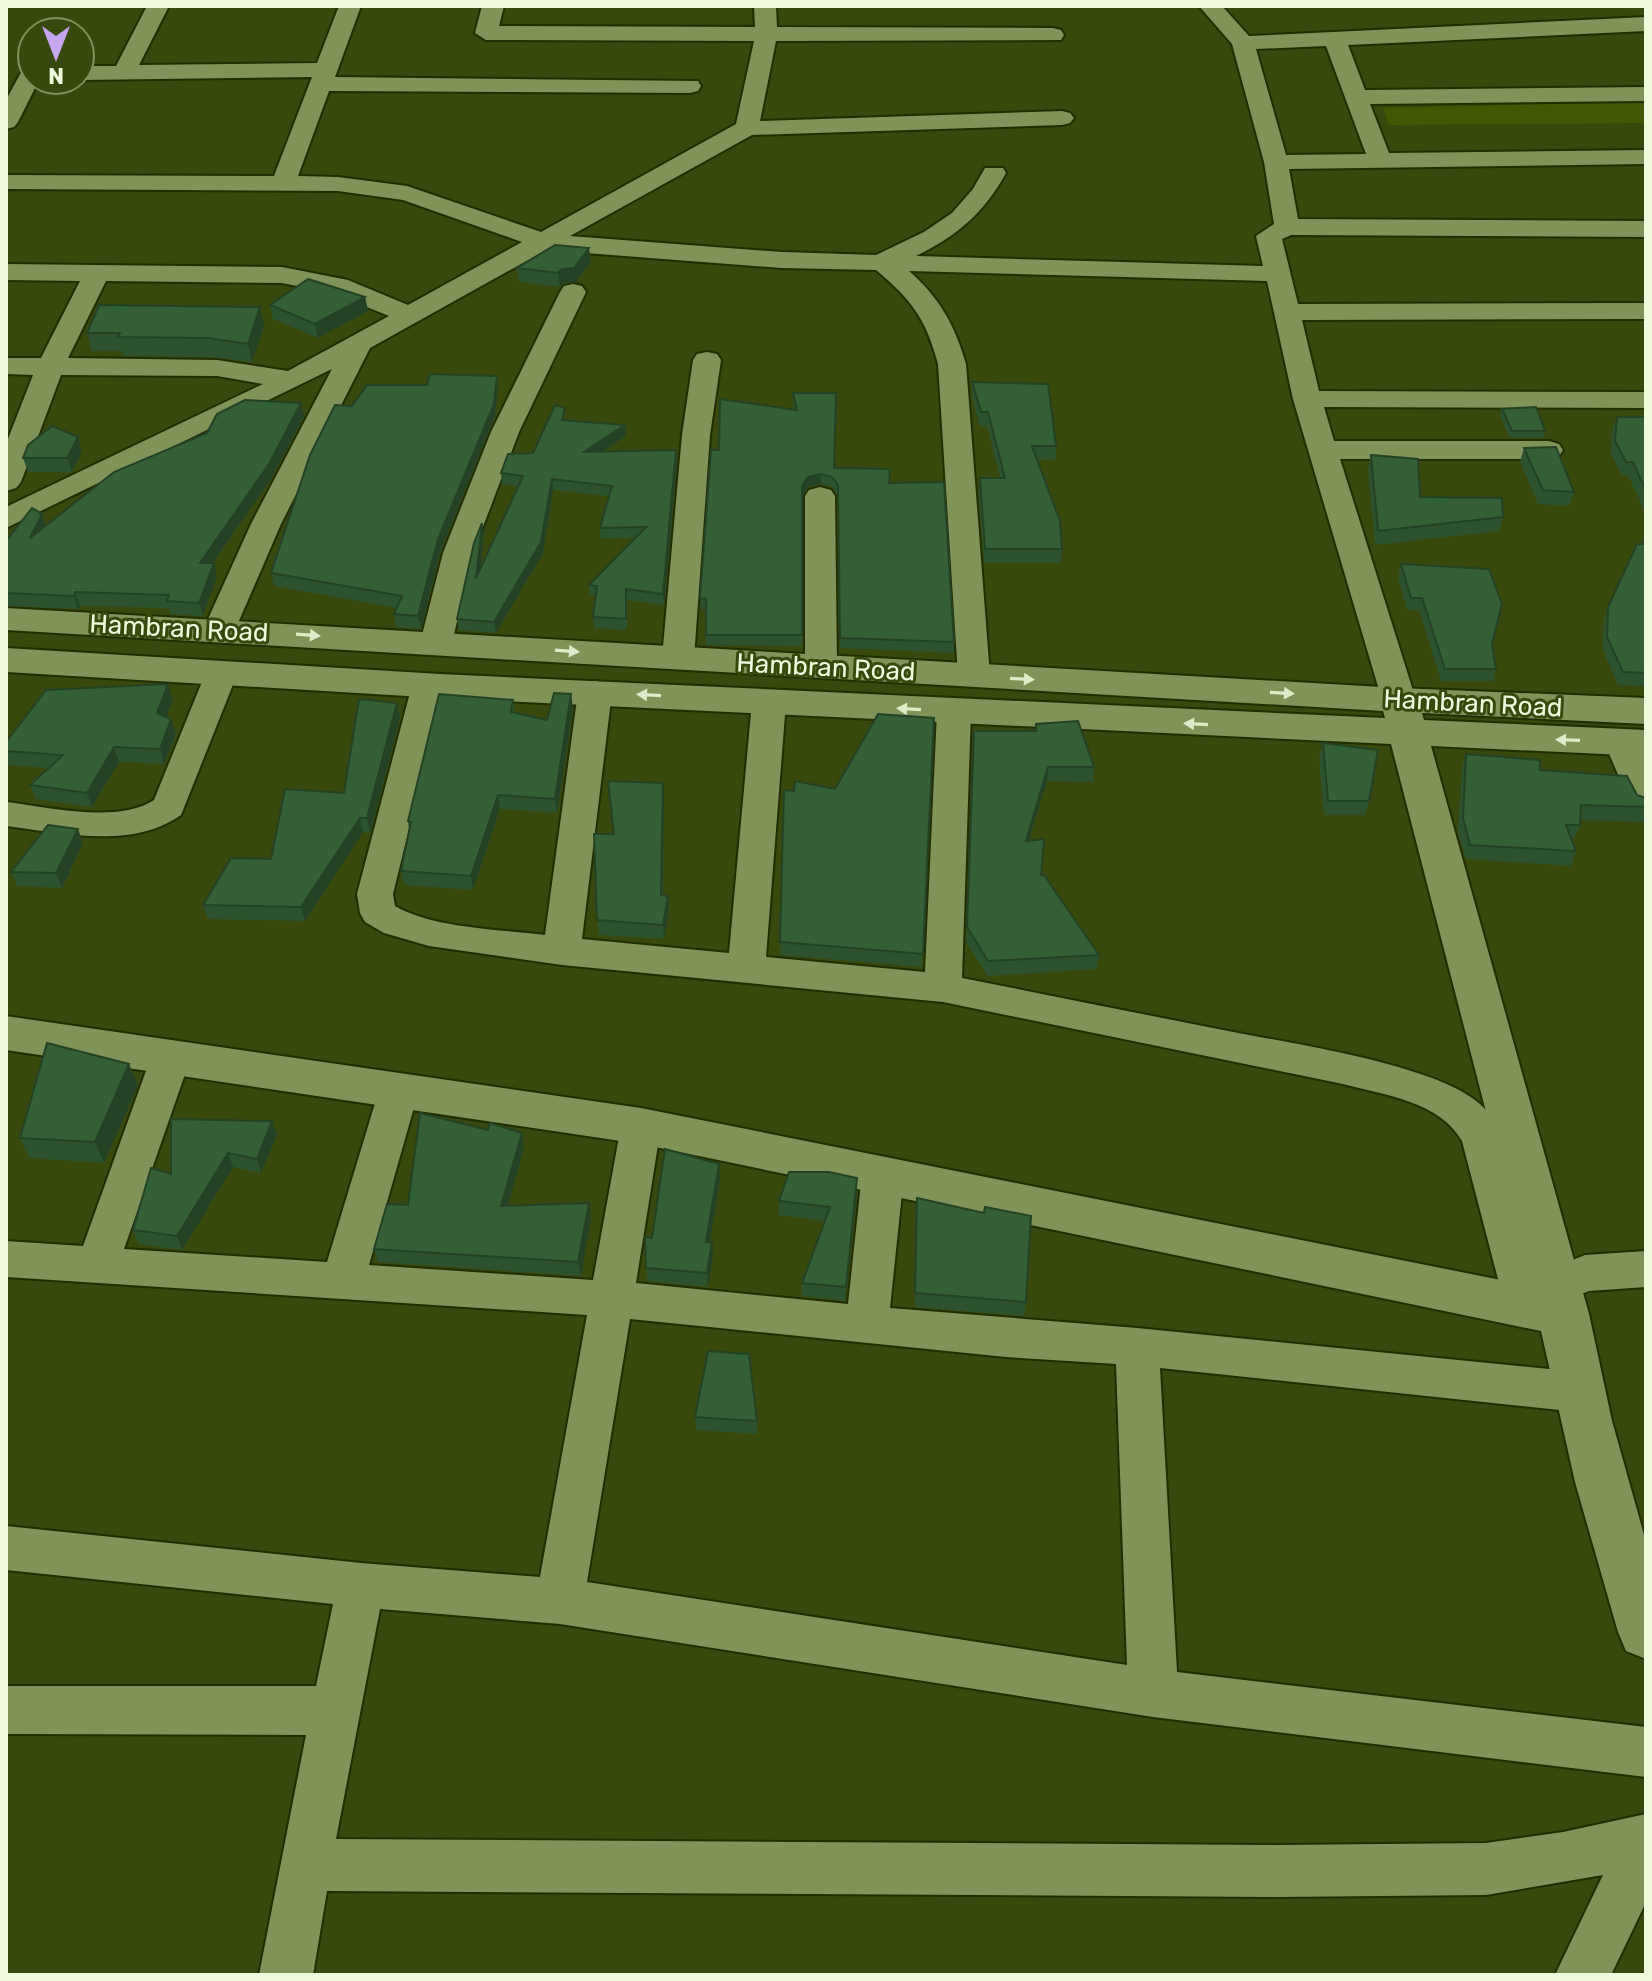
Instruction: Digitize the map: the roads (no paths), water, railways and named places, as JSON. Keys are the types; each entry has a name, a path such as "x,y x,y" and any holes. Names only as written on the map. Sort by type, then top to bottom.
{"main road":[{"name":"Hambran Road","path":"6,619 974,676 1633,742"},
{"name":"Hambran Road","path":"6,660 954,712 1403,717 1646,711"},
{"path":"1403,717 1495,1124 1540,1278 1630,1530 1646,1632"},
{"path":"6,1033 641,1126 883,1174 1540,1278"}],"street":[{"path":"123,74 158,6"},
{"path":"284,181 350,6"},
{"path":"472,85 493,6"},
{"path":"692,6 692,34"},
{"path":"747,128 766,34 765,6"},
{"path":"848,6 848,34"},
{"path":"953,6 956,34"},
{"path":"1210,6 1243,43 1276,162 1287,227"},
{"path":"1243,43 1646,24"},
{"path":"486,33 1053,35"},
{"path":"1334,38 1359,97 1380,160"},
{"path":"96,73 323,77 472,85 690,86"},
{"path":"1359,97 1646,94"},
{"path":"6,122 20,96"},
{"path":"6,519 292,380 747,128 1062,118"},
{"path":"1276,162 1646,157"},
{"path":"882,262 960,221 977,204 994,173"},
{"path":"6,182 284,181 338,184 407,193 545,242 782,260 1278,274"},
{"path":"1403,717 1307,399 1269,236 1287,227 1646,229"},
{"path":"882,262 928,303 943,327 952,364 974,676"},
{"path":"6,272 282,275 339,286 408,314"},
{"path":"6,482 51,365 97,272"},
{"path":"436,643 458,553 505,432 573,292"},
{"path":"1287,312 1646,311"},
{"path":"219,630 266,524 360,341"},
{"path":"678,658 696,435 707,360"},
{"path":"6,366 217,368 292,380"},
{"path":"1307,399 1645,402"},
{"path":"1322,450 1549,450"},
{"path":"820,496 821,666"},
{"path":"6,814 117,824 159,817 169,807 222,672"},
{"path":"428,685 375,894 378,913 397,924 429,933 562,951 943,988 1343,1069 1412,1087 1449,1102 1470,1119 1495,1124"},
{"path":"562,951 595,692"},
{"path":"746,969 769,702"},
{"path":"943,988 954,712"},
{"path":"1633,742 1646,800"},
{"path":"97,1265 171,1057"},
{"path":"343,1282 399,1090"},
{"path":"560,1601 641,1126"},
{"path":"867,1324 883,1174"},
{"path":"6,1259 613,1299 1137,1347 1579,1392"},
{"path":"1540,1278 1646,1269"},
{"path":"1137,1347 1153,1693"},
{"path":"6,1548 361,1585 560,1601 1153,1693 1646,1752"},
{"path":"286,1975 361,1585"},
{"path":"6,1710 336,1711"},
{"path":"305,1865 1262,1871 1486,1869 1646,1843"},
{"path":"1582,1975 1646,1843"}]}
